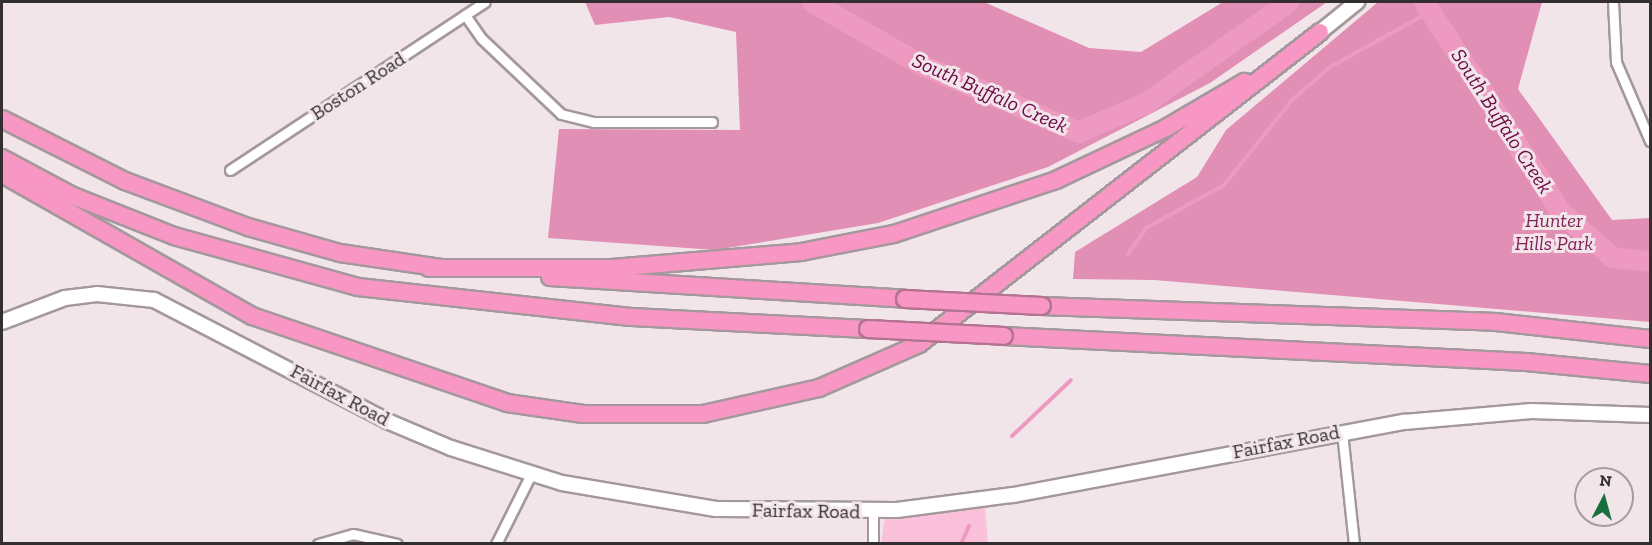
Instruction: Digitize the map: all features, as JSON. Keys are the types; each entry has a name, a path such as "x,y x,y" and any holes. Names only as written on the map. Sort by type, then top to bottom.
{"highway":[{"path":"2,174 252,316 507,402 583,414 703,414 819,388 919,344 1320,32"},
{"path":"429,268 612,268 801,252 894,234 1066,176 1176,122 1320,32"},
{"path":"2,119 125,181 248,227 340,253 429,268 1042,306 1496,322 1650,339"},
{"path":"2,158 73,196 174,236 358,288 619,316 1526,362 1650,374"}],"street":[{"name":"Boston Road","path":"230,170 485,2"},
{"path":"1320,32 1357,2"},
{"path":"1613,2 1616,62 1650,141"},
{"path":"465,15 482,39 561,114 605,123 712,122"},
{"name":"Fairfax Road","path":"2,322 65,298 97,294 154,300 387,421 531,474 716,509 873,512 1013,495 1342,432 1496,413 1650,414"},
{"path":"1342,432 1354,543"},
{"path":"496,543 531,474"},
{"path":"873,512 873,543"},
{"path":"318,543 353,534 397,543"}],"shaded area":[{"path":"985,507 988,543 881,544 885,516"}],"green space":[{"path":"585,2 984,2 1089,48 1141,52 1223,2 1327,2 1210,83 1048,167 878,223 715,250 548,238 559,129 740,130 736,32 669,17 595,25"},
{"name":"Hunter Hills Park","path":"1378,2 1542,2 1518,89 1612,220 1650,218 1650,322 1154,280 1073,279 1075,252 1197,177 1226,130"}],"waterway":[{"name":"South Buffalo Creek","path":"812,2 922,65 1078,132 1145,103 1288,2"},
{"name":"South Buffalo Creek","path":"1424,2 1561,212 1612,257 1650,261"},
{"path":"1128,254 1146,228 1224,185 1293,99 1330,67 1433,10"},
{"path":"1012,436 1071,380"},
{"path":"961,544 969,526"}]}
